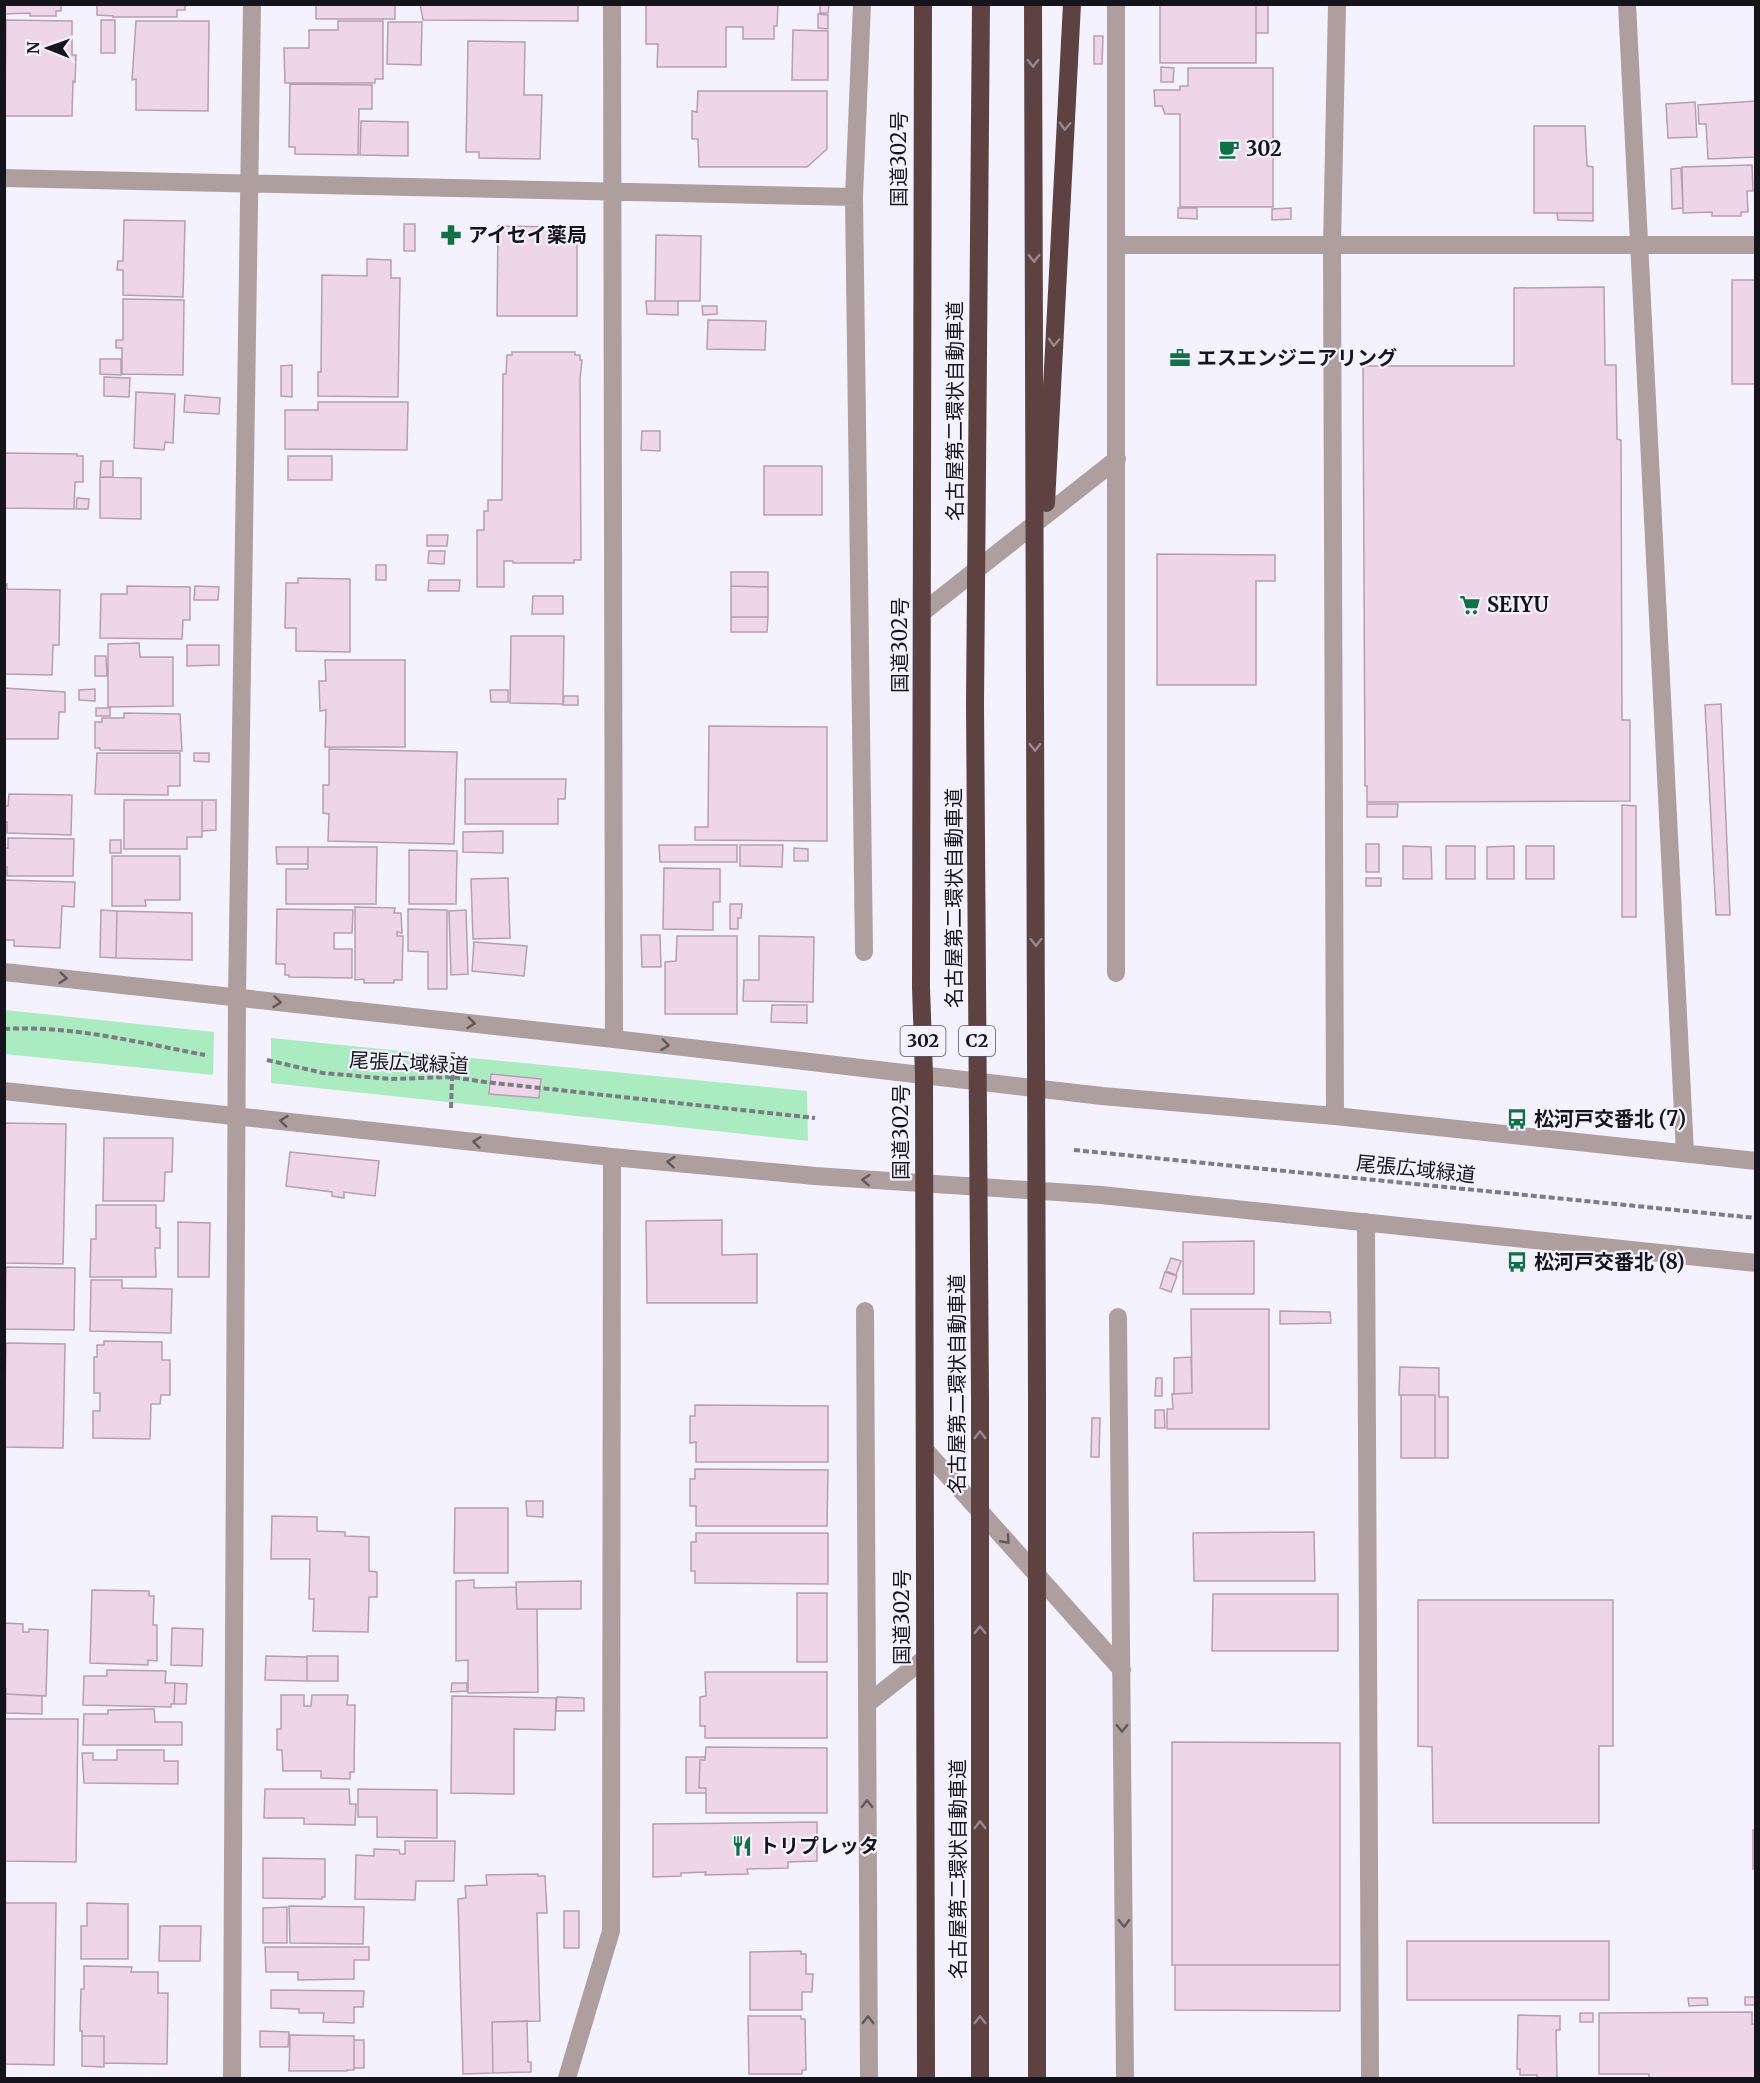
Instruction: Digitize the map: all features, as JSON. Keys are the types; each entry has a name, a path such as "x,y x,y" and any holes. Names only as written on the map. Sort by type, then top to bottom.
{"highway":[{"name":"国道302号","path":"923,4 921,988 924,1075 926,2079"},
{"name":"名古屋第二環状自動車道","path":"980,2079 980,1397 975,692 981,4"},
{"path":"1033,4 1037,2079"},
{"path":"1035,707 1072,4"}],"street":[{"path":"232,2079 237,998 252,4"},
{"path":"612,4 614,1039"},
{"path":"862,4 854,197 864,952"},
{"path":"1116,4 1118,245 1116,974"},
{"path":"1335,1116 1332,246 1337,4"},
{"path":"1627,4 1685,1153"},
{"path":"4,178 854,197"},
{"path":"1118,245 1755,245"},
{"path":"922,612 1117,459"},
{"path":"4,972 455,1021 1113,1097 1335,1116 1755,1161"},
{"path":"4,1090 612,1156 924,1184 1101,1195 1755,1263"},
{"path":"567,2079 611,1931 612,1156"},
{"path":"1366,1222 1370,2079"},
{"path":"865,1311 869,2079"},
{"path":"1118,1317 1125,2079"},
{"path":"925,1450 1122,1670"},
{"path":"867,1704 924,1659"}],"path":[{"path":"450,1139 455,1021"},
{"name":"尾張広域緑道","path":"4,1029 33,1028 100,1036 210,1056 279,1061 323,1073 391,1079 452,1077 815,1118"},
{"name":"尾張広域緑道","path":"1074,1150 1755,1218"}],"green space":[{"path":"5,1010 214,1032 213,1075 5,1054"},
{"path":"271,1038 807,1091 808,1141 271,1083"}],"building":[{"path":"4,4 61,4 61,11 56,11 56,16 30,16 30,13 4,14"},
{"path":"97,4 185,4 185,10 177,10 177,17 113,17 97,15"},
{"path":"316,4 395,4 395,19 316,19"},
{"path":"420,4 578,4 578,21 423,20"},
{"path":"646,4 778,4 777,26 774,26 774,39 743,39 743,27 726,27 726,67 657,67 658,44 646,44"},
{"path":"820,4 829,4 828,13 820,13"},
{"path":"1160,4 1256,4 1256,63 1160,63"},
{"path":"1256,4 1268,4 1268,33 1256,33"},
{"path":"818,14 828,15 828,29 818,28"},
{"path":"6,20 72,21 72,55 76,55 72,116 5,116"},
{"path":"101,20 115,20 115,53 101,53"},
{"path":"136,21 209,21 208,111 136,110 136,79 132,80"},
{"path":"338,21 383,21 383,79 375,79 375,83 285,83 284,48 309,48 309,30 338,30"},
{"path":"388,22 422,22 421,65 387,64"},
{"path":"793,30 828,31 828,80 792,80"},
{"path":"1094,36 1103,36 1102,64 1094,64"},
{"path":"468,41 525,42 524,95 542,95 540,159 479,158 479,152 466,152"},
{"path":"1161,67 1174,68 1173,82 1161,82"},
{"path":"1188,68 1273,68 1273,207 1180,207 1180,114 1165,114 1162,106 1155,106 1154,90 1180,90 1180,86 1188,86"},
{"path":"290,84 372,85 372,109 359,109 358,155 295,154 295,147 289,147"},
{"path":"698,91 827,91 827,149 807,167 699,167 698,139 692,139 692,111 697,112"},
{"path":"1756,101 1756,157 1708,159 1706,124 1699,124 1698,105"},
{"path":"1695,102 1697,137 1668,138 1666,104"},
{"path":"361,121 408,122 408,156 360,155"},
{"path":"1534,126 1585,126 1587,166 1593,167 1593,213 1534,213"},
{"path":"1752,165 1753,191 1747,191 1748,212 1741,212 1741,216 1712,216 1712,212 1683,213 1682,167"},
{"path":"1681,168 1683,208 1672,209 1671,169"},
{"path":"1178,208 1197,208 1197,219 1178,218"},
{"path":"1291,208 1291,219 1272,220 1272,209"},
{"path":"1557,213 1593,213 1593,221 1558,220"},
{"path":"124,220 185,221 183,297 123,295 123,270 117,270 118,261 123,261"},
{"path":"404,224 415,224 415,251 404,251"},
{"path":"498,226 577,227 577,316 497,316"},
{"path":"656,235 701,236 700,301 655,301"},
{"path":"367,259 391,260 391,278 400,278 398,397 318,396 318,372 321,372 322,275 367,276"},
{"path":"1732,280 1756,280 1756,384 1732,384"},
{"path":"1604,287 1605,365 1616,365 1617,439 1621,440 1622,720 1630,720 1630,801 1367,802 1367,786 1365,786 1363,366 1514,366 1514,288"},
{"path":"123,299 184,300 183,375 122,374 122,348 116,348 116,340 123,340"},
{"path":"646,301 678,301 678,315 647,314"},
{"path":"702,306 717,306 717,314 703,315"},
{"path":"708,320 766,321 765,350 707,349"},
{"path":"512,352 575,352 575,355 580,355 580,360 582,360 580,379 581,560 574,560 574,563 504,561 504,587 477,587 477,530 484,530 484,511 488,511 488,500 502,500 503,374 506,374 507,355 512,355"},
{"path":"100,359 121,359 121,375 100,374"},
{"path":"292,365 292,397 281,396 281,366"},
{"path":"104,377 130,378 129,397 104,396"},
{"path":"136,392 175,394 173,443 165,442 164,450 134,448"},
{"path":"185,395 220,398 219,414 184,412"},
{"path":"318,402 408,402 407,450 285,449 285,410 318,410"},
{"path":"642,431 660,431 660,451 641,450"},
{"path":"4,453 83,456 83,482 75,482 74,509 4,508"},
{"path":"288,456 332,456 332,480 288,480"},
{"path":"101,461 113,461 113,477 100,477"},
{"path":"764,466 822,466 822,515 764,515"},
{"path":"100,477 141,478 141,519 100,518"},
{"path":"77,498 89,499 88,509 76,509"},
{"path":"427,535 448,535 447,546 427,546"},
{"path":"429,551 445,551 444,564 428,563"},
{"path":"1157,554 1275,555 1275,581 1256,581 1256,685 1157,685"},
{"path":"376,565 386,565 386,580 376,580"},
{"path":"731,572 768,572 768,587 731,586"},
{"path":"298,578 350,579 350,652 296,651 296,628 285,628 286,583 298,583"},
{"path":"429,580 460,580 459,591 428,591"},
{"path":"4,584 7,584 7,589 60,590 59,645 53,645 52,675 4,674"},
{"path":"127,586 190,587 190,620 183,620 182,639 100,638 101,594 127,594"},
{"path":"195,586 219,587 218,600 194,600"},
{"path":"731,586 768,587 768,617 731,617"},
{"path":"533,596 563,596 563,614 532,614"},
{"path":"731,617 768,617 767,632 731,632"},
{"path":"511,636 564,636 563,704 510,703"},
{"path":"139,643 140,657 173,657 173,706 108,707 108,644"},
{"path":"187,645 219,645 219,665 187,666"},
{"path":"95,656 106,656 107,676 95,676"},
{"path":"325,660 405,660 405,747 325,747 326,710 320,711 319,681 326,681"},
{"path":"4,688 65,692 65,712 59,712 58,739 4,739"},
{"path":"95,689 95,701 79,700 79,690"},
{"path":"490,690 508,690 508,702 491,702"},
{"path":"564,696 578,696 578,705 563,705"},
{"path":"1721,704 1730,915 1716,915 1705,705"},
{"path":"96,708 110,708 110,716 96,716"},
{"path":"124,713 180,714 182,751 100,750 100,748 95,748 95,722 102,722 102,718 124,718"},
{"path":"709,726 827,727 827,841 695,840 695,827 708,827"},
{"path":"329,749 457,752 454,844 328,841 329,814 323,813 323,785 329,785"},
{"path":"97,753 180,753 180,786 168,786 168,795 95,794"},
{"path":"194,753 209,753 209,762 194,761"},
{"path":"465,779 566,779 565,799 558,799 558,824 465,824"},
{"path":"9,794 72,795 71,835 7,833 5,806 8,806"},
{"path":"124,800 202,800 202,837 187,837 187,849 124,849"},
{"path":"202,800 216,800 216,830 202,831"},
{"path":"1367,804 1398,804 1397,817 1367,817"},
{"path":"1622,805 1636,806 1636,917 1622,917"},
{"path":"503,831 503,853 463,852 463,832"},
{"path":"8,838 74,839 73,876 7,876 7,867 4,867 4,848 8,848"},
{"path":"110,840 121,840 121,853 110,853"},
{"path":"1366,844 1379,844 1379,872 1366,872"},
{"path":"659,845 737,845 737,862 660,862"},
{"path":"740,845 783,845 782,867 740,866"},
{"path":"1403,846 1431,847 1432,879 1403,879"},
{"path":"1446,846 1475,846 1475,879 1446,879"},
{"path":"1514,846 1514,879 1487,879 1487,847"},
{"path":"1526,846 1554,846 1554,879 1526,879"},
{"path":"276,847 308,847 308,864 277,864"},
{"path":"308,847 377,847 376,904 286,904 286,869 308,869"},
{"path":"794,848 808,849 808,861 794,861"},
{"path":"409,850 457,851 456,904 409,904"},
{"path":"112,856 180,856 180,900 145,900 146,906 112,906"},
{"path":"664,868 720,869 720,902 713,902 713,930 663,929"},
{"path":"508,878 510,938 473,939 471,879"},
{"path":"1366,878 1381,878 1381,886 1366,886"},
{"path":"4,880 75,882 74,907 62,906 60,948 14,946 14,940 4,940"},
{"path":"730,904 742,904 738,929 730,929"},
{"path":"355,907 395,908 394,913 401,913 402,933 397,932 397,936 403,936 402,980 394,980 394,983 364,983 364,979 355,980"},
{"path":"277,909 353,910 352,933 334,933 334,949 352,949 352,978 289,977 285,975 285,964 276,964"},
{"path":"408,909 447,910 447,989 428,989 428,952 408,951"},
{"path":"101,910 117,911 116,958 100,957"},
{"path":"466,910 468,974 451,975 449,911"},
{"path":"117,911 192,913 192,960 116,958"},
{"path":"641,935 660,935 661,967 642,967"},
{"path":"677,936 737,936 737,1014 665,1014 665,962 676,961"},
{"path":"759,936 814,937 813,1002 743,1001 744,980 759,980"},
{"path":"474,942 527,946 524,976 472,971"},
{"path":"772,1005 807,1005 807,1023 771,1022"},
{"path":"491,1074 541,1079 539,1098 489,1094"},
{"path":"4,1123 66,1124 63,1264 4,1263"},
{"path":"104,1138 173,1138 172,1172 165,1172 164,1201 103,1201"},
{"path":"290,1152 379,1161 375,1196 344,1192 344,1198 332,1196 332,1192 286,1186"},
{"path":"96,1205 156,1205 156,1228 160,1228 160,1248 155,1248 156,1277 90,1277 91,1239 96,1239"},
{"path":"722,1220 722,1255 757,1254 757,1303 647,1303 646,1221"},
{"path":"178,1222 210,1223 209,1277 178,1277"},
{"path":"1254,1241 1254,1294 1183,1294 1183,1242"},
{"path":"1171,1258 1181,1261 1176,1275 1166,1271"},
{"path":"6,1267 75,1268 74,1330 5,1329"},
{"path":"1165,1272 1177,1276 1171,1292 1160,1288"},
{"path":"91,1280 122,1280 122,1288 172,1289 171,1333 90,1331"},
{"path":"1191,1309 1269,1309 1269,1429 1167,1429 1167,1409 1173,1409 1172,1394 1192,1393"},
{"path":"1280,1311 1330,1312 1331,1323 1280,1324"},
{"path":"104,1341 162,1342 162,1360 170,1360 170,1395 161,1395 160,1404 151,1404 150,1439 93,1438 93,1411 100,1411 100,1393 94,1393 94,1357 97,1357 97,1345 104,1345"},
{"path":"6,1343 65,1344 63,1448 4,1447"},
{"path":"1191,1357 1192,1393 1174,1394 1174,1358"},
{"path":"1400,1367 1439,1368 1439,1397 1448,1397 1448,1458 1435,1458 1435,1395 1399,1395"},
{"path":"1156,1378 1162,1378 1162,1396 1155,1396"},
{"path":"1401,1395 1435,1395 1435,1458 1401,1458"},
{"path":"695,1405 828,1406 828,1462 696,1462 696,1442 690,1443 690,1416 695,1416"},
{"path":"1155,1410 1164,1410 1165,1428 1155,1428"},
{"path":"1092,1418 1100,1418 1099,1457 1091,1457"},
{"path":"695,1469 828,1470 827,1526 696,1526 696,1506 690,1506 690,1479 695,1479"},
{"path":"526,1501 543,1501 543,1517 527,1516"},
{"path":"455,1508 508,1508 508,1573 454,1573"},
{"path":"272,1516 317,1517 317,1531 345,1532 345,1536 369,1537 369,1571 377,1572 377,1597 369,1597 368,1632 313,1631 314,1599 309,1599 310,1559 271,1559"},
{"path":"1314,1532 1315,1581 1194,1581 1193,1533"},
{"path":"696,1533 828,1533 828,1584 695,1583 695,1571 691,1571 691,1542 696,1542"},
{"path":"474,1580 474,1588 516,1587 517,1609 537,1609 538,1692 468,1693 468,1660 456,1661 456,1581"},
{"path":"581,1581 581,1609 517,1609 516,1582"},
{"path":"92,1590 149,1591 149,1596 154,1596 153,1625 157,1625 157,1661 148,1660 148,1665 90,1663"},
{"path":"797,1593 827,1593 827,1662 797,1662"},
{"path":"1213,1594 1338,1594 1338,1651 1212,1651"},
{"path":"1418,1600 1613,1600 1613,1746 1599,1746 1599,1823 1433,1823 1432,1747 1418,1746"},
{"path":"4,1623 23,1624 23,1632 29,1632 29,1629 48,1630 46,1696 6,1694 6,1689 4,1689"},
{"path":"172,1628 203,1629 202,1666 171,1665"},
{"path":"266,1656 307,1657 307,1681 265,1680"},
{"path":"307,1656 338,1656 338,1681 307,1681"},
{"path":"107,1670 166,1671 165,1683 175,1683 174,1704 171,1704 171,1707 83,1705 84,1676 107,1676"},
{"path":"705,1672 827,1672 827,1738 705,1738 705,1726 700,1726 700,1697 706,1696"},
{"path":"175,1683 187,1684 186,1704 174,1704"},
{"path":"452,1683 467,1683 467,1691 451,1692"},
{"path":"6,1694 42,1696 42,1714 6,1713"},
{"path":"281,1695 304,1695 304,1706 311,1706 312,1695 348,1695 347,1705 355,1705 354,1772 350,1772 350,1779 321,1778 321,1771 283,1771 282,1750 277,1750 277,1729 281,1729"},
{"path":"452,1696 556,1698 555,1730 514,1729 514,1794 451,1793"},
{"path":"557,1697 584,1698 584,1711 556,1711"},
{"path":"154,1709 155,1722 182,1722 182,1745 83,1745 84,1714 108,1714 108,1710"},
{"path":"4,1719 78,1719 76,1862 4,1861"},
{"path":"1172,1742 1340,1743 1340,1965 1172,1965"},
{"path":"706,1747 827,1748 827,1813 706,1813 706,1788 699,1788 700,1760 705,1760"},
{"path":"117,1750 164,1750 164,1761 178,1761 178,1784 84,1783 82,1753 93,1753 93,1760 117,1760"},
{"path":"686,1757 705,1757 705,1760 700,1760 699,1788 706,1788 706,1793 686,1793"},
{"path":"265,1789 349,1789 350,1804 356,1804 355,1825 304,1824 304,1818 264,1818"},
{"path":"358,1789 437,1790 437,1838 377,1837 377,1817 358,1817"},
{"path":"817,1822 817,1861 788,1862 788,1868 747,1869 748,1874 705,1875 706,1872 653,1877 653,1824"},
{"path":"1753,1830 1756,1830 1756,1869 1753,1869"},
{"path":"405,1841 455,1841 454,1881 416,1881 415,1900 355,1899 356,1855 374,1856 374,1849 399,1850 400,1854 405,1854"},
{"path":"263,1858 325,1859 325,1897 322,1899 263,1898"},
{"path":"538,1874 538,1876 545,1876 547,1913 537,1913 540,2021 492,2022 493,2073 463,2074 458,1899 466,1898 465,1886 487,1885 486,1875"},
{"path":"4,1903 56,1903 54,2065 4,2064"},
{"path":"87,1903 128,1904 128,1959 81,1959 81,1926 87,1926"},
{"path":"289,1906 364,1907 363,1944 290,1943"},
{"path":"287,1907 287,1943 263,1943 263,1908"},
{"path":"564,1911 579,1911 579,1948 564,1948"},
{"path":"160,1926 201,1926 200,1961 159,1961"},
{"path":"1407,1941 1609,1941 1609,2000 1407,2000"},
{"path":"265,1947 369,1947 369,1960 354,1960 354,1979 298,1980 298,1972 266,1972"},
{"path":"801,1951 801,1954 806,1954 806,1974 813,1974 812,1992 802,1992 802,2010 750,2010 750,1952"},
{"path":"1175,1965 1340,1965 1340,2011 1175,2010"},
{"path":"84,1966 132,1967 131,1972 158,1972 158,1993 168,1993 167,2064 104,2063 104,2036 82,2036 82,2031 80,2031"},
{"path":"271,1990 364,1991 363,2007 354,2007 354,2023 323,2022 324,2013 299,2013 299,2009 271,2008"},
{"path":"1745,1997 1756,1997 1756,2005 1745,2005"},
{"path":"1688,1998 1707,1998 1708,2005 1689,2006"},
{"path":"1752,2012 1752,2024 1756,2024 1756,2078 1649,2078 1649,2074 1599,2074 1599,2013"},
{"path":"1580,2013 1593,2013 1593,2022 1580,2022"},
{"path":"1518,2015 1560,2016 1560,2030 1556,2030 1557,2078 1520,2075 1520,2069 1517,2069"},
{"path":"748,2016 801,2016 801,2019 805,2019 806,2070 802,2070 802,2074 749,2074"},
{"path":"527,2021 528,2062 531,2062 531,2072 493,2073 492,2022"},
{"path":"260,2031 289,2032 288,2047 260,2047"},
{"path":"290,2035 354,2036 354,2070 289,2071"},
{"path":"82,2036 104,2036 104,2067 82,2066"},
{"path":"354,2040 364,2040 364,2068 354,2068"}],"place":[{"name":"302","path":"1229,149"},
{"name":"アイセイ薬局","path":"451,235"},
{"name":"エスエンジニアリング","path":"1180,358"},
{"name":"SEIYU","path":"1470,605"},
{"name":"松河戸交番北 (7)","path":"1517,1119"},
{"name":"松河戸交番北 (8)","path":"1517,1262"},
{"name":"トリプレッタ","path":"742,1846"}]}
